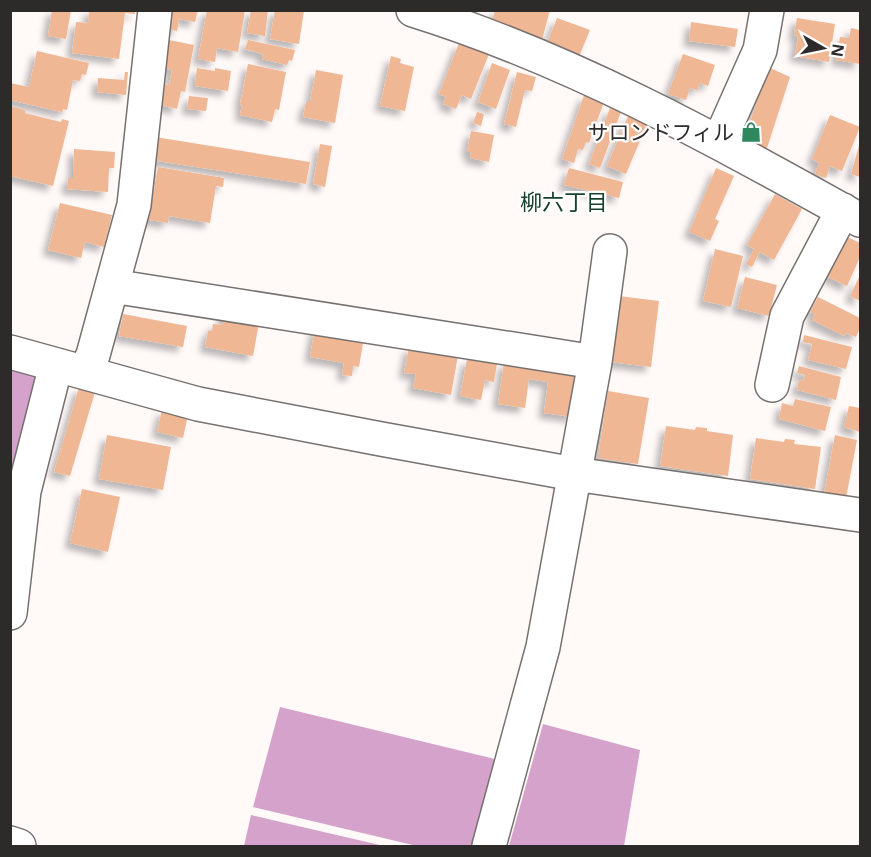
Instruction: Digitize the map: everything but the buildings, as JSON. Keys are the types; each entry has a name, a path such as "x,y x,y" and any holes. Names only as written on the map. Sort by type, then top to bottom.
{"street":[{"path":"10,613 24,491 70,368 93,355 134,205 155,10"},
{"path":"413,10 458,24 580,73 719,142 852,215 787,316 772,385"},
{"path":"719,142 760,50 767,10"},
{"path":"489,846 543,646 595,362 610,251"},
{"path":"112,286 595,362"},
{"path":"10,352 198,404 381,440 574,474 861,515"},
{"path":"10,843 19,846"}],"shaded area":[{"path":"10,368 41,378 10,485"},
{"path":"280,707 499,760 475,846 417,846 253,807"},
{"path":"543,724 640,750 624,846 509,846"},
{"path":"251,815 384,846 244,846"}],"place":[{"name":"サロンドフィル","path":"751,132"}],"district":[{"name":"柳六丁目","path":"564,201"}]}
